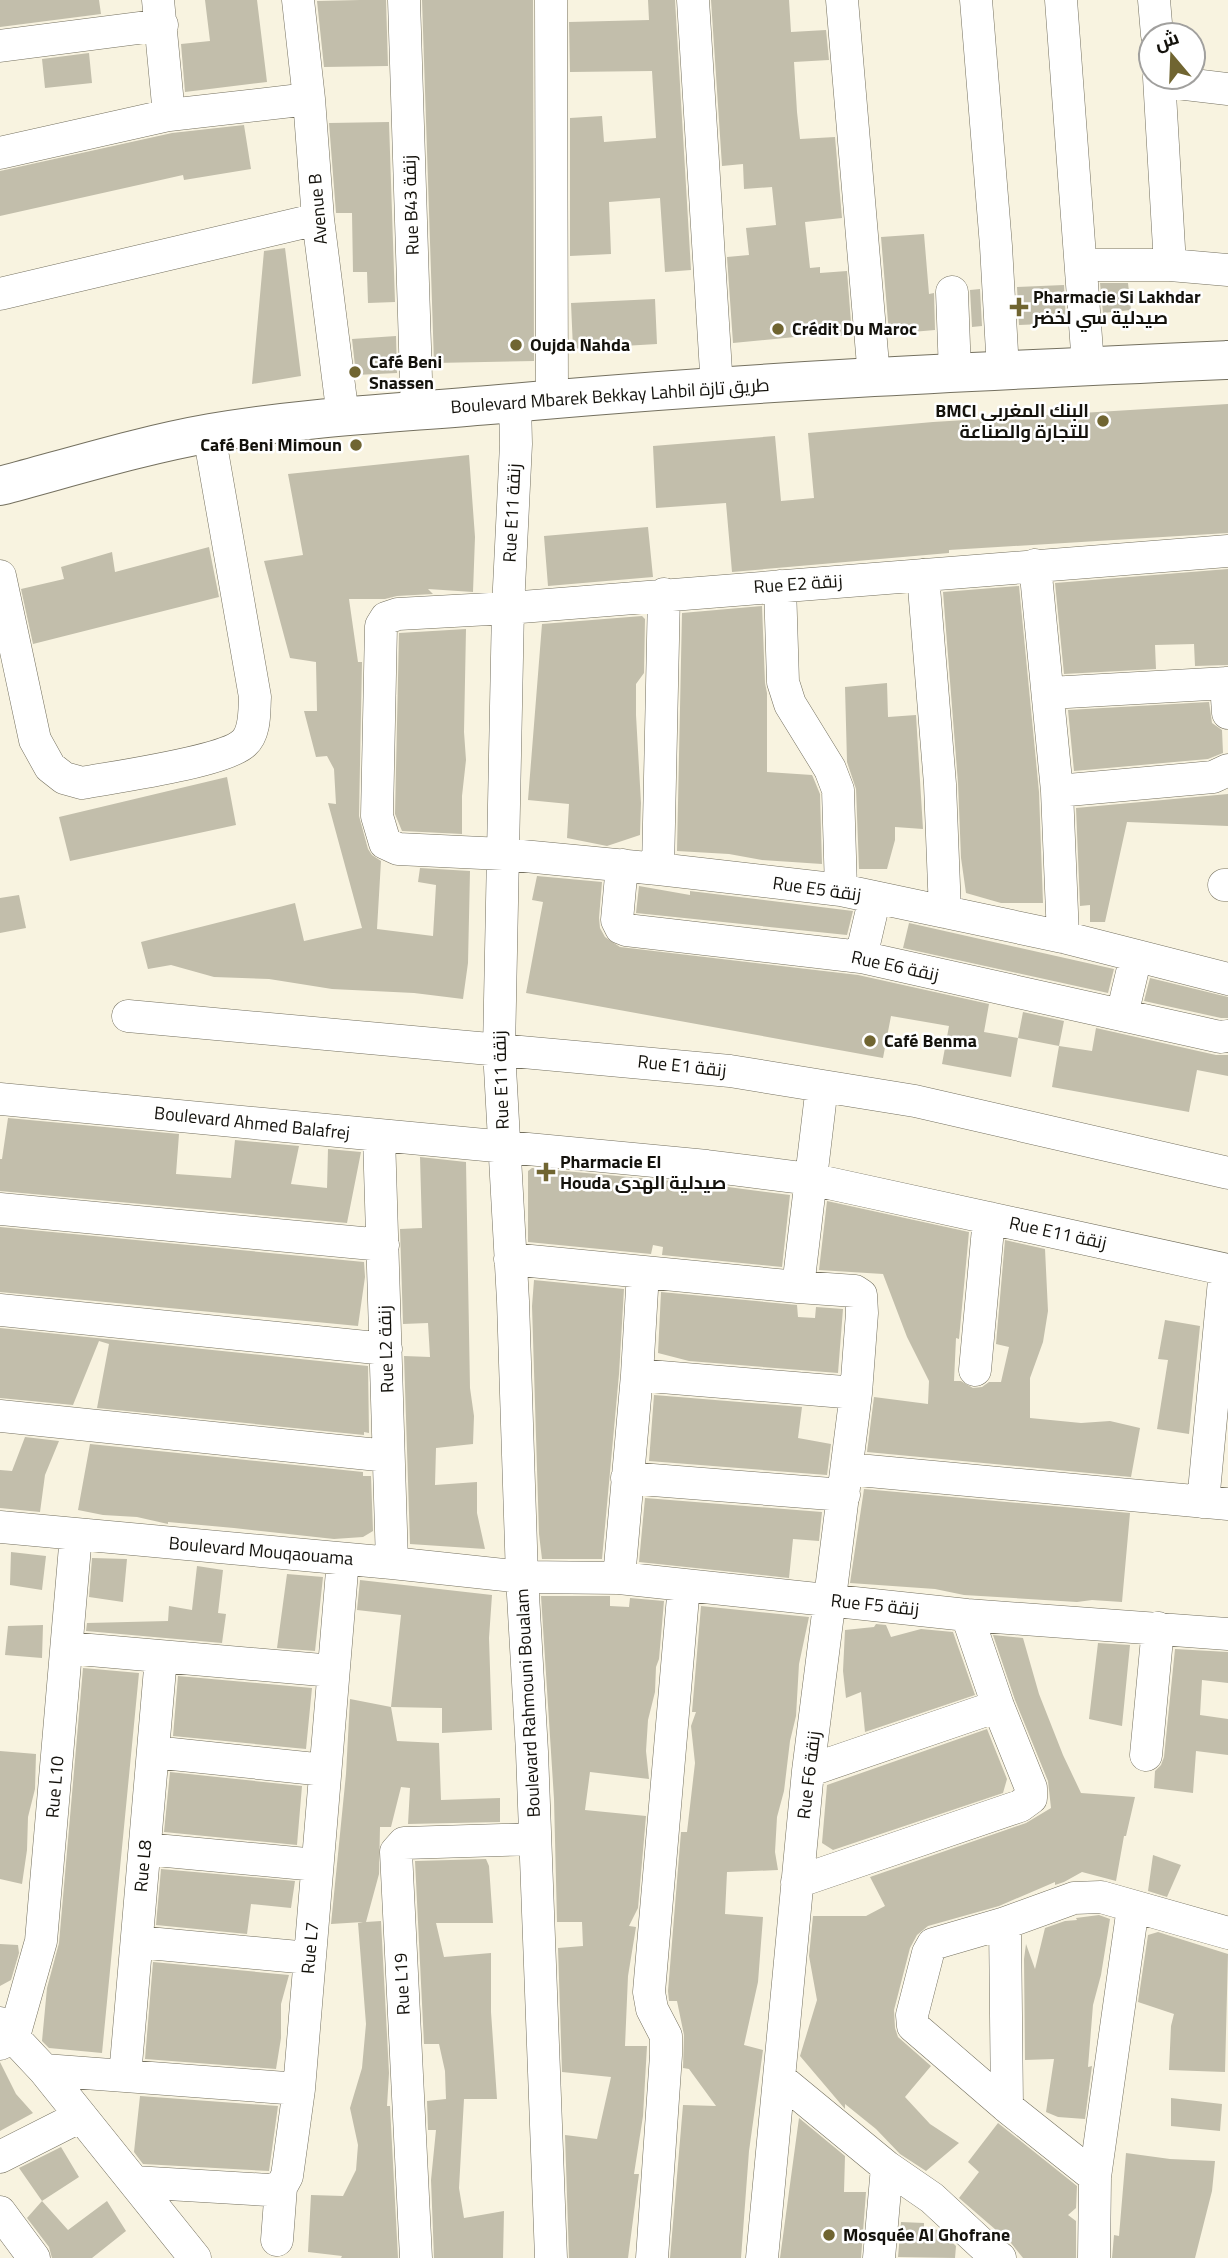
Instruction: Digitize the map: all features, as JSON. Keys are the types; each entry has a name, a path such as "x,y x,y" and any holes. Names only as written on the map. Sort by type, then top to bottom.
{"main road":[{"name":"Boulevard Mbarek Bekkay Lahbil طريق تازة","path":"0,486 209,434 343,417 552,399 874,377 1228,360"}],"street":[{"name":"Avenue B","path":"298,0 318,219 343,417"},
{"name":"Rue B43 زنقة","path":"404,0 417,410"},
{"path":"551,0 552,399"},
{"path":"693,0 717,388"},
{"path":"842,0 874,377"},
{"path":"976,0 1003,370"},
{"path":"1061,0 1088,365"},
{"path":"1154,0 1156,21"},
{"path":"0,46 160,13 169,115"},
{"path":"1207,86 1228,89"},
{"path":"1160,91 1170,265"},
{"path":"0,153 169,115 309,99"},
{"path":"0,294 318,219"},
{"path":"1081,265 1170,265 1228,270"},
{"path":"952,292 955,373"},
{"name":"Rue E11 زنقة","path":"515,402 499,1049 503,1147 707,1166 810,1179 1226,1270"},
{"path":"0,576 35,740 50,767 64,778 82,783 208,759 221,756 245,743 253,724 256,697 209,434"},
{"name":"Rue E2 زنقة","path":"398,849 385,843 377,816 380,634 382,621 398,614 508,608 1228,551"},
{"path":"1035,565 1057,791 1063,937"},
{"path":"923,575 940,785 945,912"},
{"path":"780,586 783,682 786,694 830,769 838,790 841,890"},
{"path":"658,869 664,594"},
{"path":"1049,693 1227,693"},
{"path":"1057,791 1213,777 1228,770"},
{"name":"Rue E5 زنقة","path":"398,849 503,854 622,865 841,890 1063,937 1228,979"},
{"name":"Rue E6 زنقة","path":"622,865 617,920 621,928 861,957 1220,1037 1228,1036"},
{"path":"861,957 875,897"},
{"path":"1122,1015 1136,956"},
{"name":"Rue E1 زنقة","path":"128,1016 730,1071 915,1101 1228,1173"},
{"path":"510,1259 798,1287 822,1086"},
{"name":"Boulevard Ahmed Balafrej","path":"0,1099 503,1147"},
{"name":"Rue L2 زنقة","path":"379,1136 392,1563"},
{"name":"Boulevard Rahmouni Boualam","path":"503,1147 510,1259 551,2258"},
{"path":"0,1209 383,1245"},
{"path":"975,1370 989,1218"},
{"path":"627,1478 846,1481 1216,1503 1226,1270"},
{"path":"618,1578 637,1375 643,1272"},
{"name":"Rue F6 زنقة","path":"762,2258 808,1772 846,1481 862,1313 860,1293 798,1287"},
{"path":"0,1310 386,1349"},
{"path":"637,1375 856,1393"},
{"path":"0,1416 388,1456"},
{"name":"Boulevard Mouqaouama","path":"0,1527 522,1577"},
{"name":"Rue L10","path":"5,2035 41,1941 76,1535"},
{"name":"Rue L7","path":"277,2240 281,2187 287,2176 299,2089 344,1559"},
{"name":"Rue F5 زنقة","path":"522,1577 618,1578 967,1615 1228,1634"},
{"path":"653,2258 666,2036 652,2009 649,1992 684,1585"},
{"path":"797,1882 1020,1806 1031,1798 1031,1788 998,1706 967,1615"},
{"path":"1146,1755 1158,1628"},
{"path":"67,1648 333,1671"},
{"name":"Rue L8","path":"125,2076 161,1657"},
{"path":"808,1772 998,1706"},
{"path":"153,1752 325,1770"},
{"name":"Rue L19","path":"416,2258 396,1852 404,1843 534,1839"},
{"path":"145,1849 317,1865"},
{"path":"1095,2177 1007,2107 913,2026 912,2015 928,1953 933,1944 1005,1923 1074,1898 1101,1897 1228,1933"},
{"path":"1094,2258 1095,2177 1133,1907"},
{"path":"1005,1923 1007,2107"},
{"path":"137,1942 309,1958"},
{"path":"5,2035 44,2070 195,2258"},
{"path":"44,2070 299,2089"},
{"path":"779,2078 887,2167 932,2197 991,2255"},
{"path":"0,2157 81,2116"},
{"path":"879,2258 887,2167"},
{"path":"134,2182 269,2190 281,2187"},
{"path":"0,2212 34,2258"}],"building":[{"path":"0,0 99,0 101,14 0,27"},
{"path":"205,0 257,0 267,82 185,92 181,44 210,41"},
{"path":"386,0 388,66 324,67 317,1"},
{"path":"422,0 533,0 534,361 434,363"},
{"path":"648,0 675,0 691,270 665,272 660,198 609,202 611,254 570,256 570,118 602,116 604,142 656,138 652,71 570,72 569,22 649,20"},
{"path":"711,0 789,0 791,32 826,30 829,60 794,62 797,112 800,139 835,137 842,218 805,222 810,268 820,267 820,273 847,271 852,335 825,337 825,334 733,343 727,257 749,255 746,228 776,225 772,187 744,189 743,164 722,166"},
{"path":"89,53 92,83 45,88 42,59"},
{"path":"389,122 395,302 368,303 367,272 353,272 352,213 336,213 329,123"},
{"path":"244,125 251,169 184,180 183,175 0,216 0,171 172,133"},
{"path":"924,234 929,294 934,293 935,330 889,334 881,237"},
{"path":"285,248 301,376 252,384 264,251"},
{"path":"1100,283 1128,283 1131,310 1103,313"},
{"path":"1064,285 1066,323 1019,325 1017,287"},
{"path":"980,289 982,326 972,327 970,290"},
{"path":"655,299 657,344 573,349 571,303"},
{"path":"396,336 397,373 356,375 352,339"},
{"path":"1228,404 1228,533 949,550 949,553 732,572 726,503 656,508 653,446 775,436 781,501 814,498 808,433 933,422"},
{"path":"469,455 475,537 473,592 428,589 433,594 385,599 349,599 358,662 362,662 359,816 368,849 381,861 377,929 433,936 436,885 418,882 420,868 470,871 468,963 463,999 414,993 332,989 269,979 214,977 171,965 148,969 141,942 295,903 304,941 362,928 328,803 336,804 334,769 327,756 316,757 304,711 317,711 316,662 290,658 264,561 303,555 288,474"},
{"path":"648,527 653,577 548,586 544,536"},
{"path":"209,547 219,597 33,644 21,589 64,579 61,567 112,552 115,572"},
{"path":"1228,569 1228,665 1195,666 1194,644 1155,645 1156,669 1064,674 1055,583"},
{"path":"1019,586 1039,792 1043,903 1001,903 966,893 961,858 943,592"},
{"path":"762,606 767,693 767,772 812,775 820,794 822,864 677,851 682,613"},
{"path":"642,616 645,619 644,673 636,684 640,835 607,846 567,838 569,804 528,800 542,624"},
{"path":"466,629 466,760 462,834 402,831 395,814 399,633"},
{"path":"887,683 888,717 916,715 923,829 895,827 895,840 887,869 859,869 856,789 847,762 845,687"},
{"path":"1209,702 1212,723 1222,730 1223,753 1208,759 1074,771 1068,710"},
{"path":"227,777 236,825 70,861 59,817"},
{"path":"1228,794 1228,826 1127,822 1105,922 1090,922 1090,905 1080,906 1076,808"},
{"path":"537,876 602,882 600,928 605,937 620,947 858,975 989,1004 984,1032 1018,1038 1011,1077 942,1064 949,1026 891,1016 883,1058 526,993 543,902 532,900"},
{"path":"639,886 690,895 690,891 853,911 847,935 636,913"},
{"path":"19,895 26,928 0,933 0,898"},
{"path":"909,923 1114,969 1108,993 903,948"},
{"path":"1150,978 1228,997 1228,1018 1144,1001"},
{"path":"1023,1012 1064,1021 1059,1046 1018,1038"},
{"path":"1096,1028 1216,1055 1228,1055 1228,1076 1197,1070 1189,1112 1052,1087 1059,1046 1092,1051"},
{"path":"8,1118 179,1134 176,1174 231,1178 235,1140 299,1146 291,1184 327,1188 328,1149 361,1152 347,1223 0,1191 0,1159"},
{"path":"420,1157 466,1162 473,1444 436,1448 435,1485 477,1482 477,1513 485,1549 410,1544 404,1356 430,1357 428,1323 403,1324 400,1229 422,1228"},
{"path":"532,1168 790,1195 782,1267 662,1255 663,1247 653,1245 651,1254 528,1242 528,1171"},
{"path":"827,1201 969,1232 959,1339 956,1338 954,1381 961,1381 973,1388 982,1387 989,1382 1001,1382 1009,1347 996,1344 1005,1240 1045,1249 1048,1311 1043,1342 1030,1378 1030,1418 1081,1423 1110,1421 1140,1428 1131,1477 867,1452 874,1397 928,1404 929,1381 907,1337 883,1274 819,1270"},
{"path":"0,1227 364,1262 365,1277 358,1326 0,1292"},
{"path":"534,1280 624,1289 602,1559 542,1559 532,1306"},
{"path":"661,1292 797,1305 798,1317 815,1318 816,1307 843,1309 838,1373 689,1361 658,1353"},
{"path":"1165,1320 1200,1326 1189,1434 1157,1429 1168,1360 1158,1359"},
{"path":"0,1328 368,1366 369,1433 364,1432 364,1435 97,1408 109,1344 99,1341 73,1405 0,1398"},
{"path":"654,1395 802,1407 798,1438 831,1444 827,1475 649,1461"},
{"path":"25,1437 59,1441 45,1475 40,1512 0,1508 0,1470 12,1471"},
{"path":"90,1444 363,1472 363,1476 371,1476 373,1531 363,1537 334,1539 168,1524 137,1517 78,1510"},
{"path":"864,1489 1130,1513 1122,1602 964,1595 935,1589 850,1583"},
{"path":"645,1498 822,1512 819,1541 793,1539 789,1578 639,1562"},
{"path":"11,1552 46,1556 42,1590 10,1585"},
{"path":"92,1558 127,1559 123,1602 89,1597"},
{"path":"197,1566 223,1570 218,1613 226,1614 222,1643 86,1631 87,1623 168,1621 169,1606 192,1610"},
{"path":"287,1574 323,1577 315,1651 277,1648"},
{"path":"360,1580 492,1595 489,1638 492,1730 442,1733 442,1708 391,1707 401,1615 357,1610"},
{"path":"541,1596 610,1596 610,1606 629,1607 630,1598 664,1601 655,1692 648,1720 646,1751 649,1779 590,1772 585,1810 646,1816 638,1908 629,1926 636,1927 628,1976 625,2046 647,2046 643,2116 634,2174 639,2174 628,2258 569,2258 565,2135 597,2139 611,2077 562,2072 558,1948 583,1946 582,1922 557,1922 554,1799"},
{"path":"701,1606 809,1617 799,1664 796,1716 784,1791 777,1817 775,1852 778,1870 727,1872 725,1914 763,1917 758,1982 744,2045 763,2050 749,2151 741,2258 670,2258 683,2105 716,2106 689,2069 683,2068 684,2035 677,2001 669,2001 668,1991 681,1832 687,1832 695,1763 691,1726 696,1712 692,1712"},
{"path":"876,1624 886,1625 891,1637 921,1629 953,1632 975,1695 865,1732 861,1692 846,1698 843,1671 845,1630 874,1627"},
{"path":"43,1625 42,1658 5,1655 8,1626"},
{"path":"993,1635 1023,1638 1039,1694 1081,1793 1135,1797 1124,1836 1116,1881 1082,1872 1064,1882 1055,1885 1055,1882 999,1906 928,1926 917,1935 910,1948 894,2010 895,2028 898,2037 931,2066 905,2097 930,2124 959,2143 926,2171 900,2154 876,2129 845,2104 845,2109 800,2056 817,2000 809,1956 813,1916 866,1916 885,1906 870,1877 1026,1823 1051,1808 1048,1781 1015,1700"},
{"path":"1098,1643 1130,1645 1122,1726 1089,1719"},
{"path":"1175,1649 1228,1652 1228,1683 1202,1680 1200,1715 1228,1719 1228,1755 1196,1751 1193,1793 1154,1788 1155,1771 1164,1757"},
{"path":"83,1668 139,1673 102,2053 49,2048 42,2041 47,1988 59,1943"},
{"path":"178,1676 312,1688 306,1749 173,1736"},
{"path":"350,1699 391,1707 397,1741 439,1743 441,1800 500,1798 500,1822 408,1824 410,1788 401,1787 391,1827 380,1827 379,1874 366,1922 381,1921 389,2073 387,2106 390,2106 398,2258 341,2258 342,2256 308,2252 311,2195 343,2196 356,2170 358,2145 350,2108 362,2068 366,2024 358,1923 363,1922 331,1924 346,1774"},
{"path":"987,1729 1007,1779 1003,1793 833,1850 822,1843 827,1785"},
{"path":"0,1751 36,1754 35,1789 28,1817 22,1884 0,1879"},
{"path":"170,1772 302,1786 297,1845 164,1832"},
{"path":"1153,1855 1181,1865 1167,1897 1148,1891"},
{"path":"486,1859 489,1866 493,1923 436,1923 444,1957 491,1953 491,2012 497,2099 464,2099 459,2188 464,2218 504,2211 503,2258 434,2258 431,2180 436,2130 428,2130 427,2101 446,2099 445,2071 439,2044 424,2044 415,1861"},
{"path":"161,1869 295,1881 291,1908 251,1904 247,1934 156,1925"},
{"path":"1099,1915 1110,1919 1093,2005 1088,2067 1092,2066 1085,2119 1058,2117 1046,2112 1054,2059 1025,2060 1026,1944 1035,1969 1045,1928 1077,1920 1076,1918"},
{"path":"1158,1932 1228,1954 1225,2072 1169,2070 1174,2014 1138,2002 1148,1935"},
{"path":"0,1944 18,1945 19,1953 11,1980 0,1986"},
{"path":"153,1962 289,1975 281,2004 281,2038 276,2069 145,2059"},
{"path":"0,2062 16,2094 33,2113 0,2131"},
{"path":"140,2096 278,2106 269,2171 143,2164 134,2152"},
{"path":"1171,2098 1222,2104 1220,2131 1171,2126"},
{"path":"799,2118 845,2156 844,2192 866,2192 861,2258 780,2258"},
{"path":"998,2123 1077,2186 1076,2208 1068,2215 1076,2221 1076,2258 1023,2258 1011,2243 959,2198 979,2172 968,2162"},
{"path":"61,2147 79,2177 42,2201 19,2168"},
{"path":"1126,2153 1215,2161 1212,2191 1195,2258 1112,2258 1114,2235 1119,2236"},
{"path":"42,2201 68,2230 107,2201 126,2231 92,2258 52,2258 49,2247 27,2218"},
{"path":"901,2222 924,2223 924,2228 939,2230 956,2246 955,2258 898,2257"}],"place":[{"name":"Pharmacie Si Lakhdar صيدلية سي لخضر","path":"1019,307"},
{"name":"Crédit Du Maroc","path":"778,329"},
{"name":"Oujda Nahda","path":"516,345"},
{"name":"Café Beni Snassen","path":"355,372"},
{"name":"BMCI البنك المغربي للتجارة والصناعة","path":"1103,421"},
{"name":"Café Beni Mimoun","path":"356,445"},
{"name":"Café Benma","path":"870,1041"},
{"name":"Pharmacie El Houda صيدلية الهدى","path":"546,1172"},
{"name":"Mosquée Al Ghofrane","path":"829,2235"}]}
